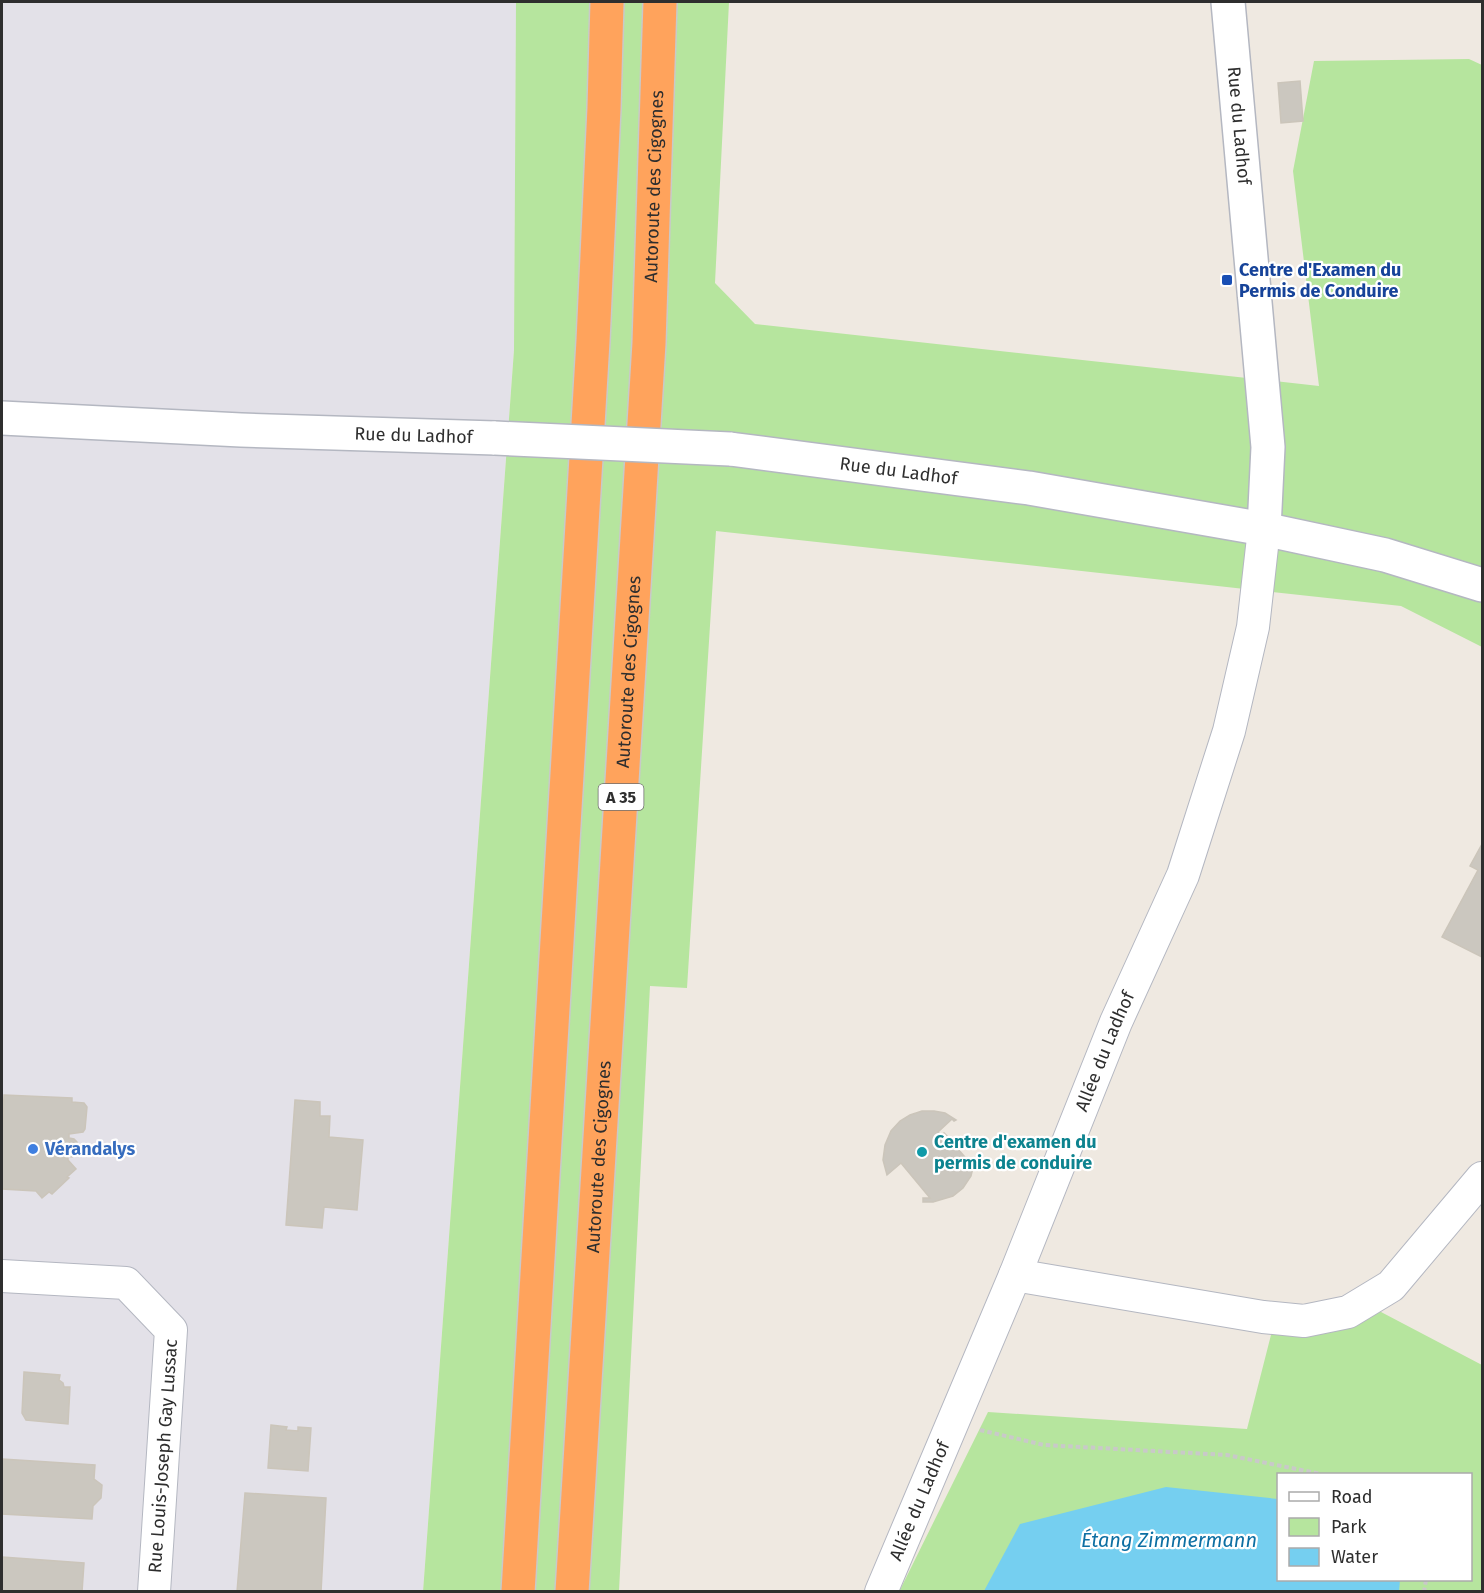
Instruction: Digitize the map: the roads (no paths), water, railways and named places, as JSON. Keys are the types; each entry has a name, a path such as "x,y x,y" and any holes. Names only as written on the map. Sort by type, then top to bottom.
{"highway":[{"path":"518,1592 593,353 607,2"},
{"name":"Autoroute des Cigognes","path":"572,1592 649,343 660,2"}],"main road":[{"name":"Rue du Ladhof","path":"2,418 730,449 1029,488 1264,529 1268,447 1228,2"},
{"path":"1264,529 1385,555 1482,585"}],"street":[{"name":"Allée du Ladhof","path":"881,1592 1015,1275 1116,1022 1183,875 1229,731 1253,627 1264,529"},
{"path":"1015,1275 1263,1317 1304,1321 1348,1312 1390,1286 1482,1178"},
{"name":"Rue Louis-Joseph Gay Lussac","path":"2,1276 126,1283 171,1330 154,1592"}],"water":[{"name":"Étang Zimmermann","path":"1166,1487 1277,1499 1277,1581 1400,1581 1399,1591 984,1591 1020,1524"}],"place":[{"name":"Centre d'Examen du Permis de Conduire","path":"1227,280"},
{"name":"Vérandalys","path":"33,1149"},
{"name":"Centre d'examen du permis de conduire","path":"922,1152"}]}
